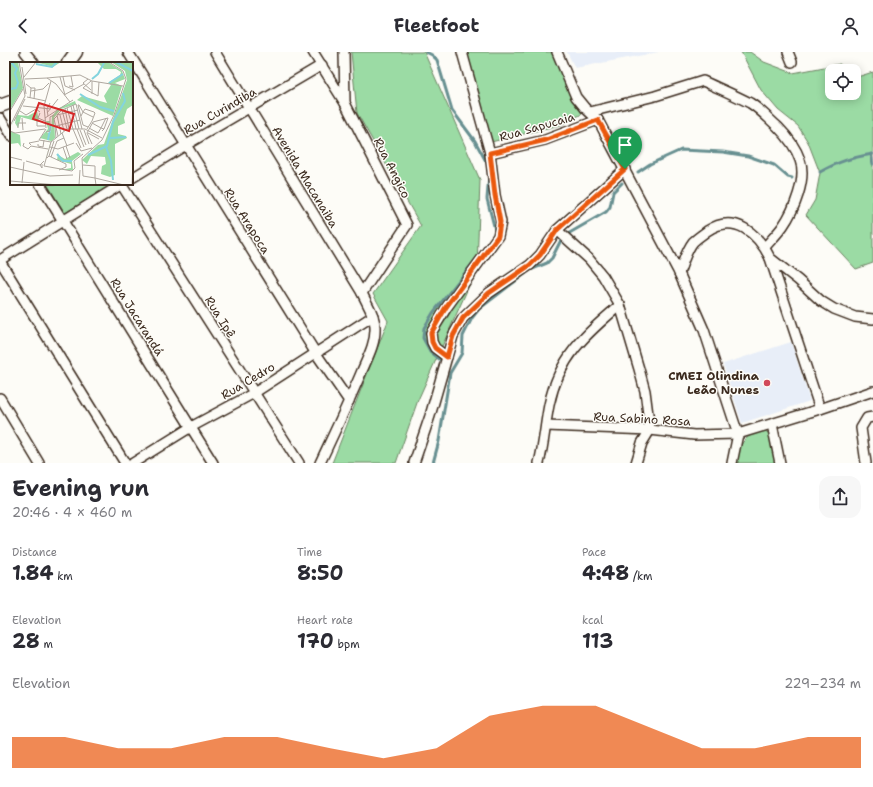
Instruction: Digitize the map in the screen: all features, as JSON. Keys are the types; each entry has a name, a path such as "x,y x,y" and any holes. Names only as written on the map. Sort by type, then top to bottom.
{"street":[{"path":"25,52 33,62"},
{"path":"69,62 76,52"},
{"name":"Rua Arapoca","path":"128,52 315,352 349,401"},
{"name":"Avenida Macanaiba","path":"215,52 362,293 373,316"},
{"name":"Rua Angico","path":"313,52 345,102 407,225 362,293"},
{"path":"344,52 345,102"},
{"name":"Rua Sapucaia","path":"462,52 490,153 546,140 598,120"},
{"path":"557,52 576,97 598,120 680,273 704,330 738,434 732,463"},
{"path":"788,52 792,62"},
{"name":"Rua Curindiba","path":"133,177 322,65"},
{"path":"590,112 655,96 703,81 751,104 783,132 794,148 800,160 802,169 793,210 782,227 764,247"},
{"path":"0,106 10,102"},
{"path":"0,118 10,134"},
{"path":"447,357 435,348 432,342 431,333 446,307 498,236 500,222 490,153"},
{"path":"414,463 430,416 453,336 463,318 489,293 530,265 540,255 557,230 625,169"},
{"name":"Rua Jacarandá","path":"41,185 213,463"},
{"path":"120,185 0,260 125,463"},
{"name":"Rua Ipê","path":"123,185 299,463"},
{"path":"680,273 686,255 693,242 714,226 727,223 739,225 758,239 770,258 820,409 873,391"},
{"path":"557,230 589,259 603,276 620,305 645,391 650,430 642,443 636,463"},
{"path":"770,258 822,301 834,309 855,317 873,319"},
{"path":"539,463 544,443 549,404 557,379 564,364 575,348 590,331 620,305"},
{"path":"320,463 372,347 375,336 373,316"},
{"name":"Rua Cedro","path":"133,463 191,427 254,393 315,352 373,316"},
{"path":"0,398 39,463"},
{"name":"Rua Sabino Rosa","path":"546,426 650,430 694,435 738,434 820,409"},
{"path":"866,463 861,428 867,418 873,416"},
{"path":"772,424 780,463"}],"shaded area":[{"path":"567,52 659,52 575,68"},
{"name":"CMEI Olindina Leão Nunes","path":"791,342 810,401 742,423 723,364"}],"green space":[{"path":"351,52 424,52 480,180 477,268 418,400 396,463 332,463 388,321 373,294 421,226 357,113"},
{"path":"465,52 552,52 582,114 560,125 491,142"},
{"path":"741,52 750,52 764,62 793,73 825,67 825,100 861,100 861,76 873,72 873,263 856,269 806,215 815,200 820,173 808,142 798,126 778,110 761,90"},
{"path":"48,185 111,185 65,213"},
{"path":"764,430 772,436 776,463 736,463 739,450 744,441 752,434"}],"waterway":[{"path":"426,52 437,60 452,110 475,141 488,165"},
{"path":"638,172 650,164 681,150 723,152 748,156 774,165 788,177 792,178"},
{"path":"871,154 873,164"},
{"path":"820,172 845,160 873,154"},
{"path":"489,175 487,199 495,230"},
{"path":"566,235 606,212 610,207 613,192 622,183"},
{"path":"433,463 439,441 450,373 462,353 463,336 472,318 479,309 530,270 547,263 552,258 560,242 564,238"},
{"path":"443,362 430,351 423,338 424,328 433,313 480,254"}],"place":[{"name":"CMEI Olindina Leão Nunes","path":"767,383"}],"route":[{"path":"598,120 625,169 557,230 540,255 530,265 489,293 475,305 463,318 453,336 447,357 435,348 432,342 431,333 446,307 498,236 500,222 490,153 546,140 598,120"}]}
